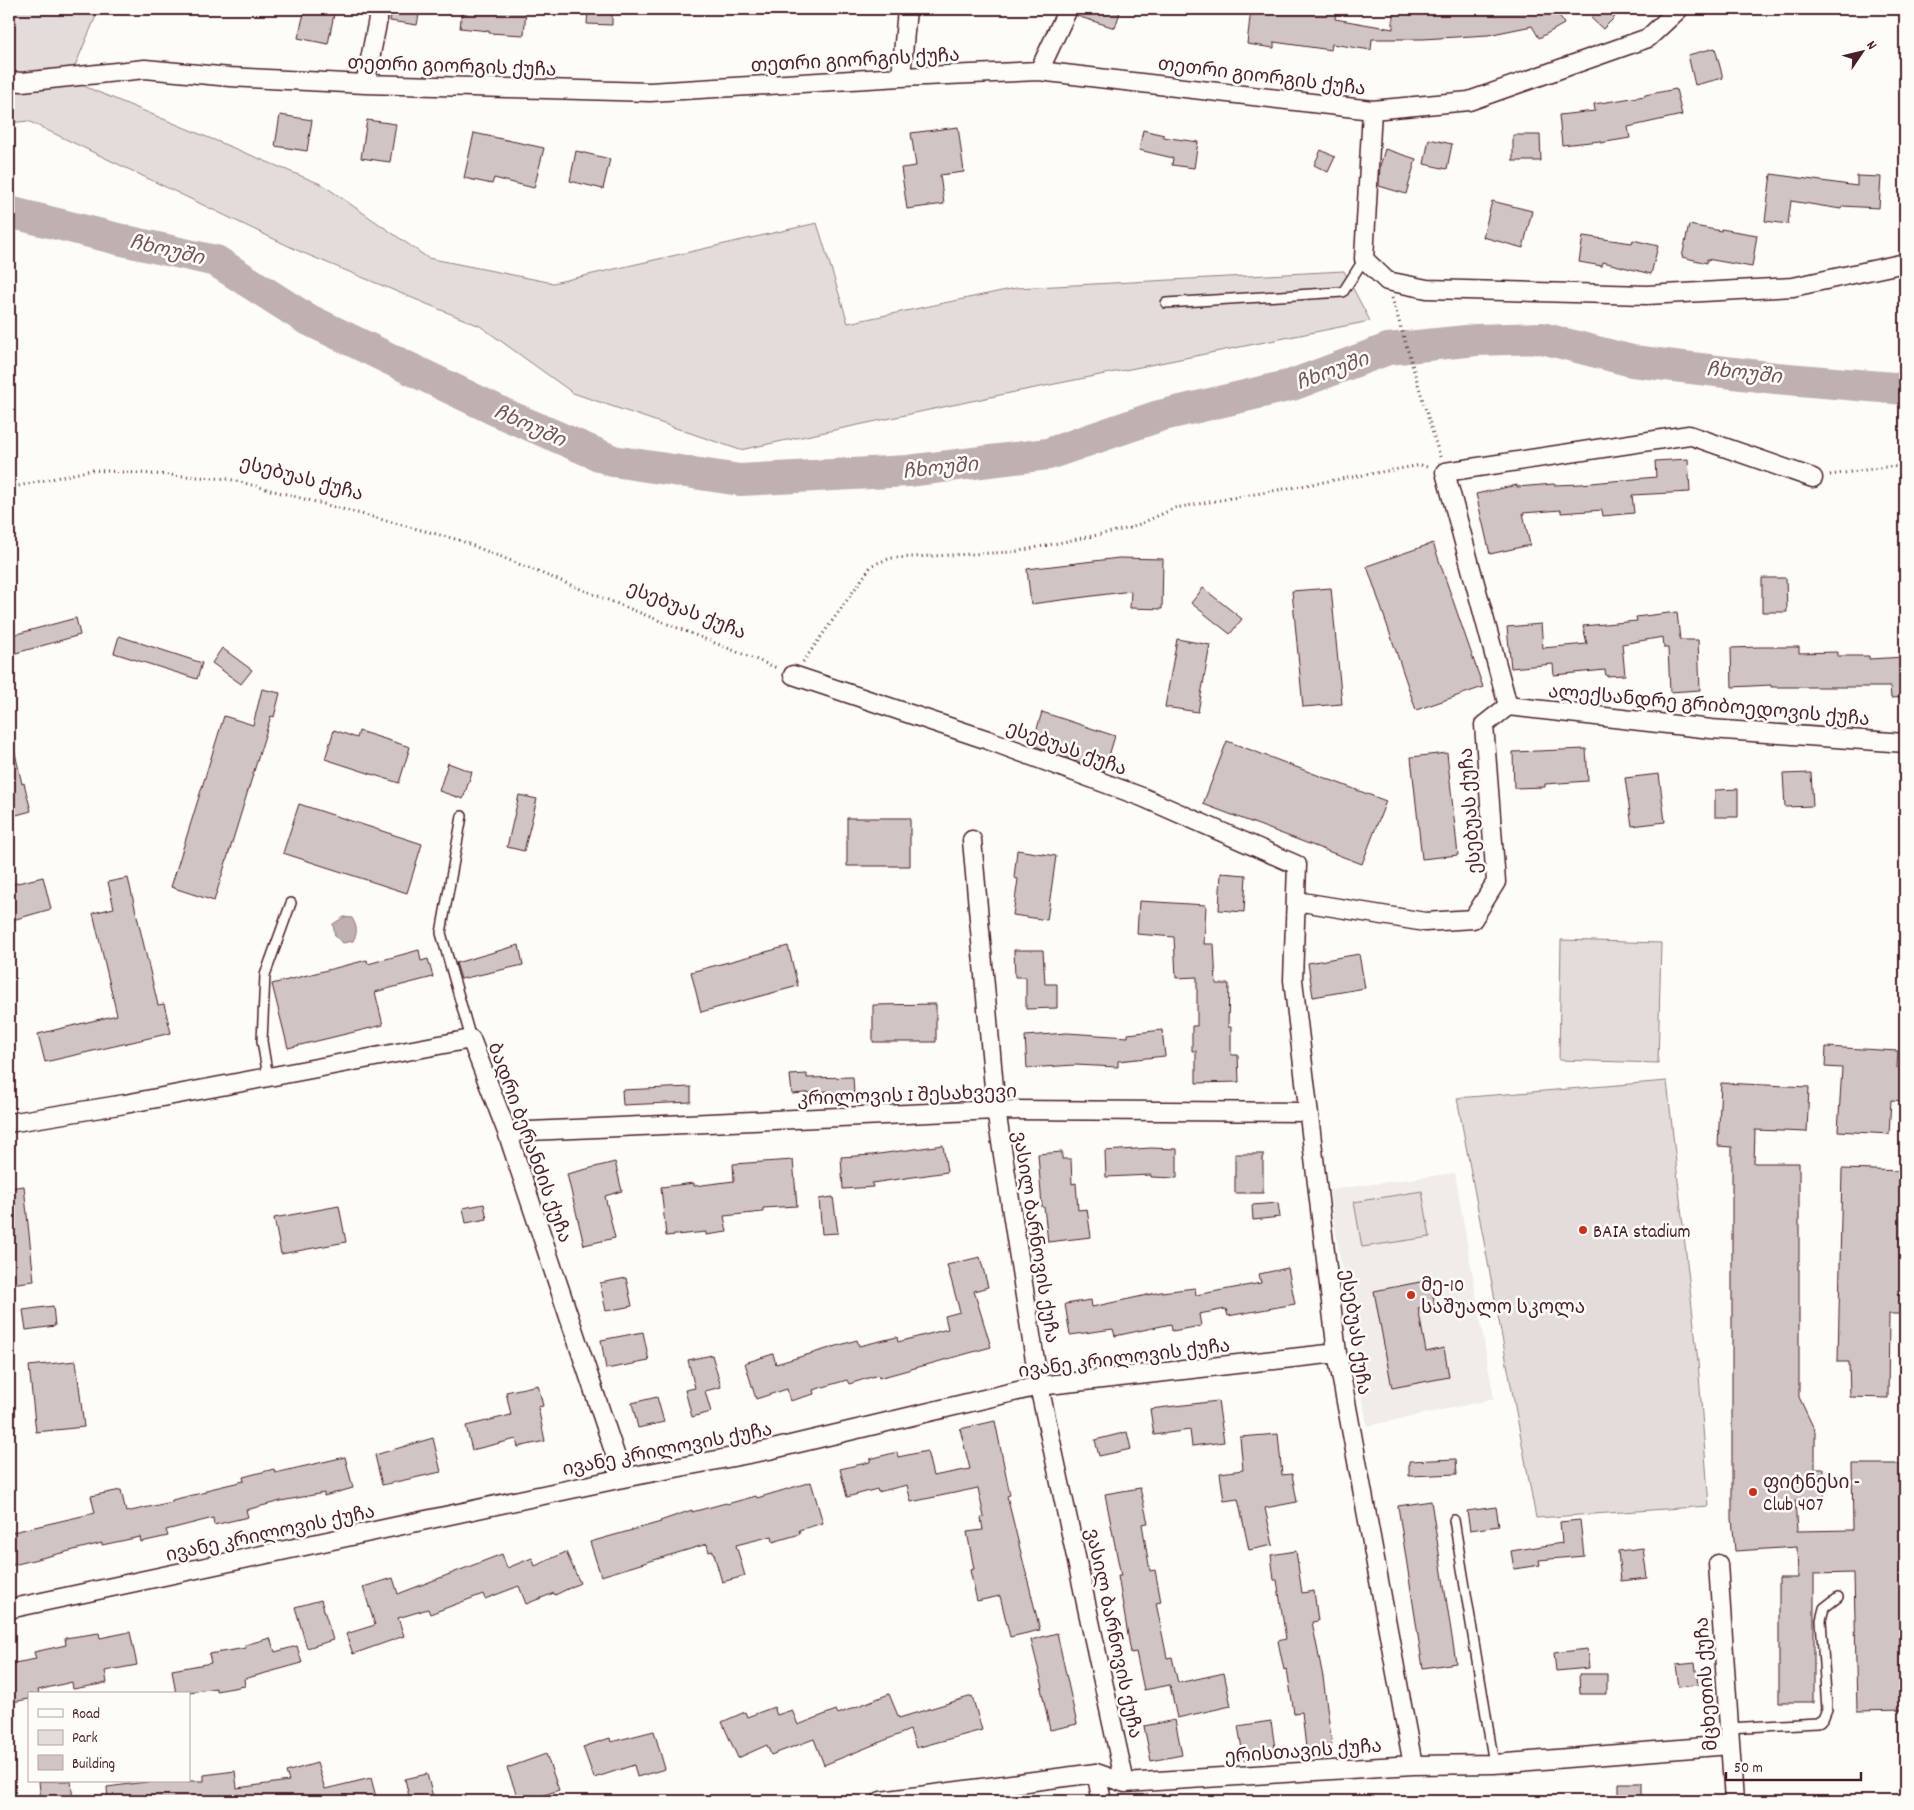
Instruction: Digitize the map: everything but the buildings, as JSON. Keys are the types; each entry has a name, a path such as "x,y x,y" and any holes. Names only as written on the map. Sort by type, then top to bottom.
{"street":[{"path":"365,84 380,9"},
{"path":"901,76 906,9"},
{"path":"1039,71 1068,9"},
{"name":"თეთრი გიორგის ქუჩა","path":"9,81 22,82 145,69 230,78 650,92 901,76 1039,71 1372,110 1469,101 1648,38 1679,9"},
{"path":"1372,110 1364,259 1387,281 1427,289 1647,295 1793,287 1905,263"},
{"path":"1508,706 1445,472 1689,435 1813,478"},
{"name":"ესებუას ქუჩა","path":"794,675 988,740 1142,797 1297,864 1293,980 1337,1353 1413,1765"},
{"name":"ესებუას ქუჩა","path":"1296,901 1425,922 1473,919 1496,882 1484,725 1508,706"},
{"name":"ალექსანდრე გრიბოედოვის ქუჩა","path":"1508,706 1710,729 1905,743"},
{"name":"ვასილ ბარნოვის ქუჩა","path":"972,840 996,1110 1039,1386 1126,1783"},
{"name":"ბადრი ბერანძის ქუჩა","path":"9,1123 471,1040 507,1132 623,1478"},
{"name":"კრილოვის I შესახვევი","path":"507,1132 996,1110 1308,1112"},
{"name":"ივანე კრილოვის ქუჩა","path":"9,1609 623,1478 769,1450 1039,1386 1337,1353"},
{"name":"მცხეთის ქუჩა","path":"1718,1564 1734,1801"},
{"name":"ერისთავის ქუჩა","path":"882,1801 1096,1773 1126,1783 1413,1765 1494,1764 1730,1745"},
{"path":"1096,1773 1102,1801"}],"lane":[{"path":"1166,304 1343,292 1364,259"},
{"path":"462,816 441,934 471,1040"},
{"path":"268,1077 262,1040 266,975 291,903"},
{"path":"1454,1520 1494,1764"},
{"path":"1729,1728 1817,1723 1823,1719 1827,1710 1821,1620 1824,1608 1838,1597"}],"path":[{"path":"1387,281 1445,472"},
{"path":"794,675 872,565 891,558 1014,552 1131,528 1175,508 1421,465 1445,472"},
{"path":"1813,478 1893,466 1905,470"},
{"name":"ესებუას ქუჩა","path":"9,488 92,470 229,479 459,540 794,675"}],"shaded area":[{"path":"344,917 352,918 356,927 356,935 353,941 343,943 335,936 333,924"},
{"name":"მე-10 საშუალო სკოლა","path":"1455,1173 1494,1399 1367,1426 1329,1190"}],"green space":[{"path":"9,9 99,9 69,80 323,185 428,258 553,283 817,223 848,323 1016,288 1344,271 1370,321 1000,395 740,450 573,393 480,326 301,252 28,121 9,123"},
{"path":"1561,940 1661,943 1658,1063 1559,1060"},
{"name":"BAIA stadium","path":"1667,1081 1698,1362 1709,1506 1536,1518 1457,1098"},
{"path":"1422,1191 1430,1237 1362,1247 1354,1202"}],"waterway":[{"name":"ჩხოუში","path":"9,212 216,261 305,318 504,414 613,461 740,480 908,471 1048,454 1159,416 1292,385 1388,349 1476,340 1542,338 1632,361 1776,378 1905,389"}],"place":[{"name":"BAIA stadium","path":"1583,1230"},
{"name":"მე-10 საშუალო სკოლა","path":"1411,1295"},
{"name":"ფიტნესი - Club 407","path":"1753,1492"}]}
